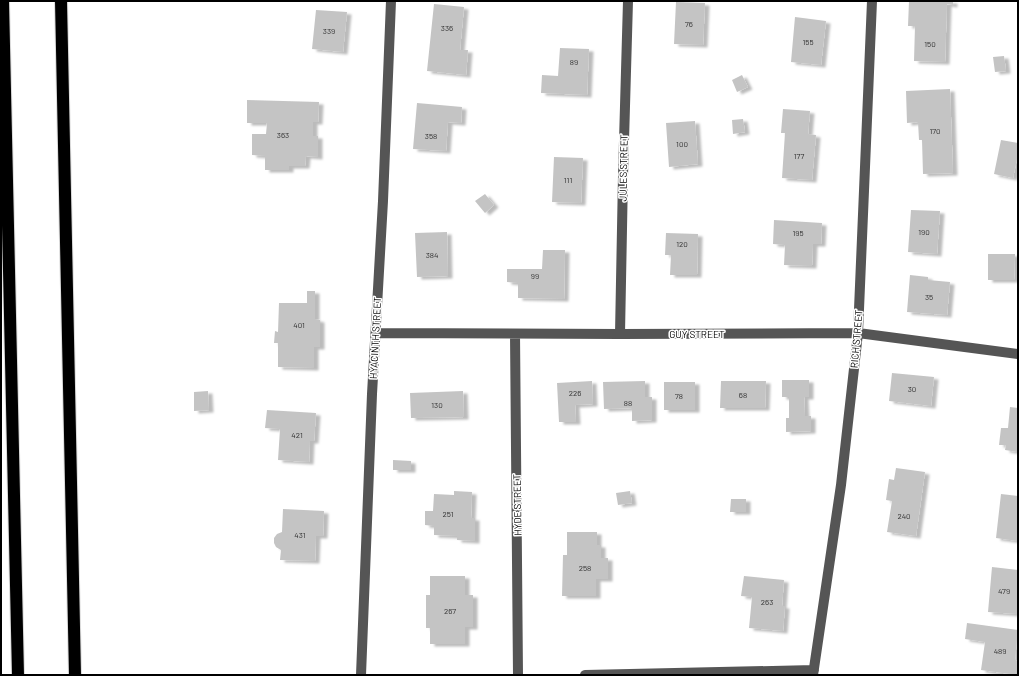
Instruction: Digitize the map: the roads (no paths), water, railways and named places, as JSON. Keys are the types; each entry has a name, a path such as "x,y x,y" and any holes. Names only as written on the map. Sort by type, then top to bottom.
{"highway":[{"path":"3,1 18,675"},
{"path":"61,1 75,675"}],"street":[{"name":"HYACINTH STREET","path":"361,675 372,394 383,193 391,1"},
{"name":"JULES STREET","path":"620,334 622,184 628,1"},
{"name":"RICH STREET","path":"813,672 840,485 858,333 872,1"},
{"name":"GUY STREET","path":"376,333 858,333 1018,354"},
{"name":"HYDE STREET","path":"515,334 518,675"},
{"path":"585,675 813,672"}]}
